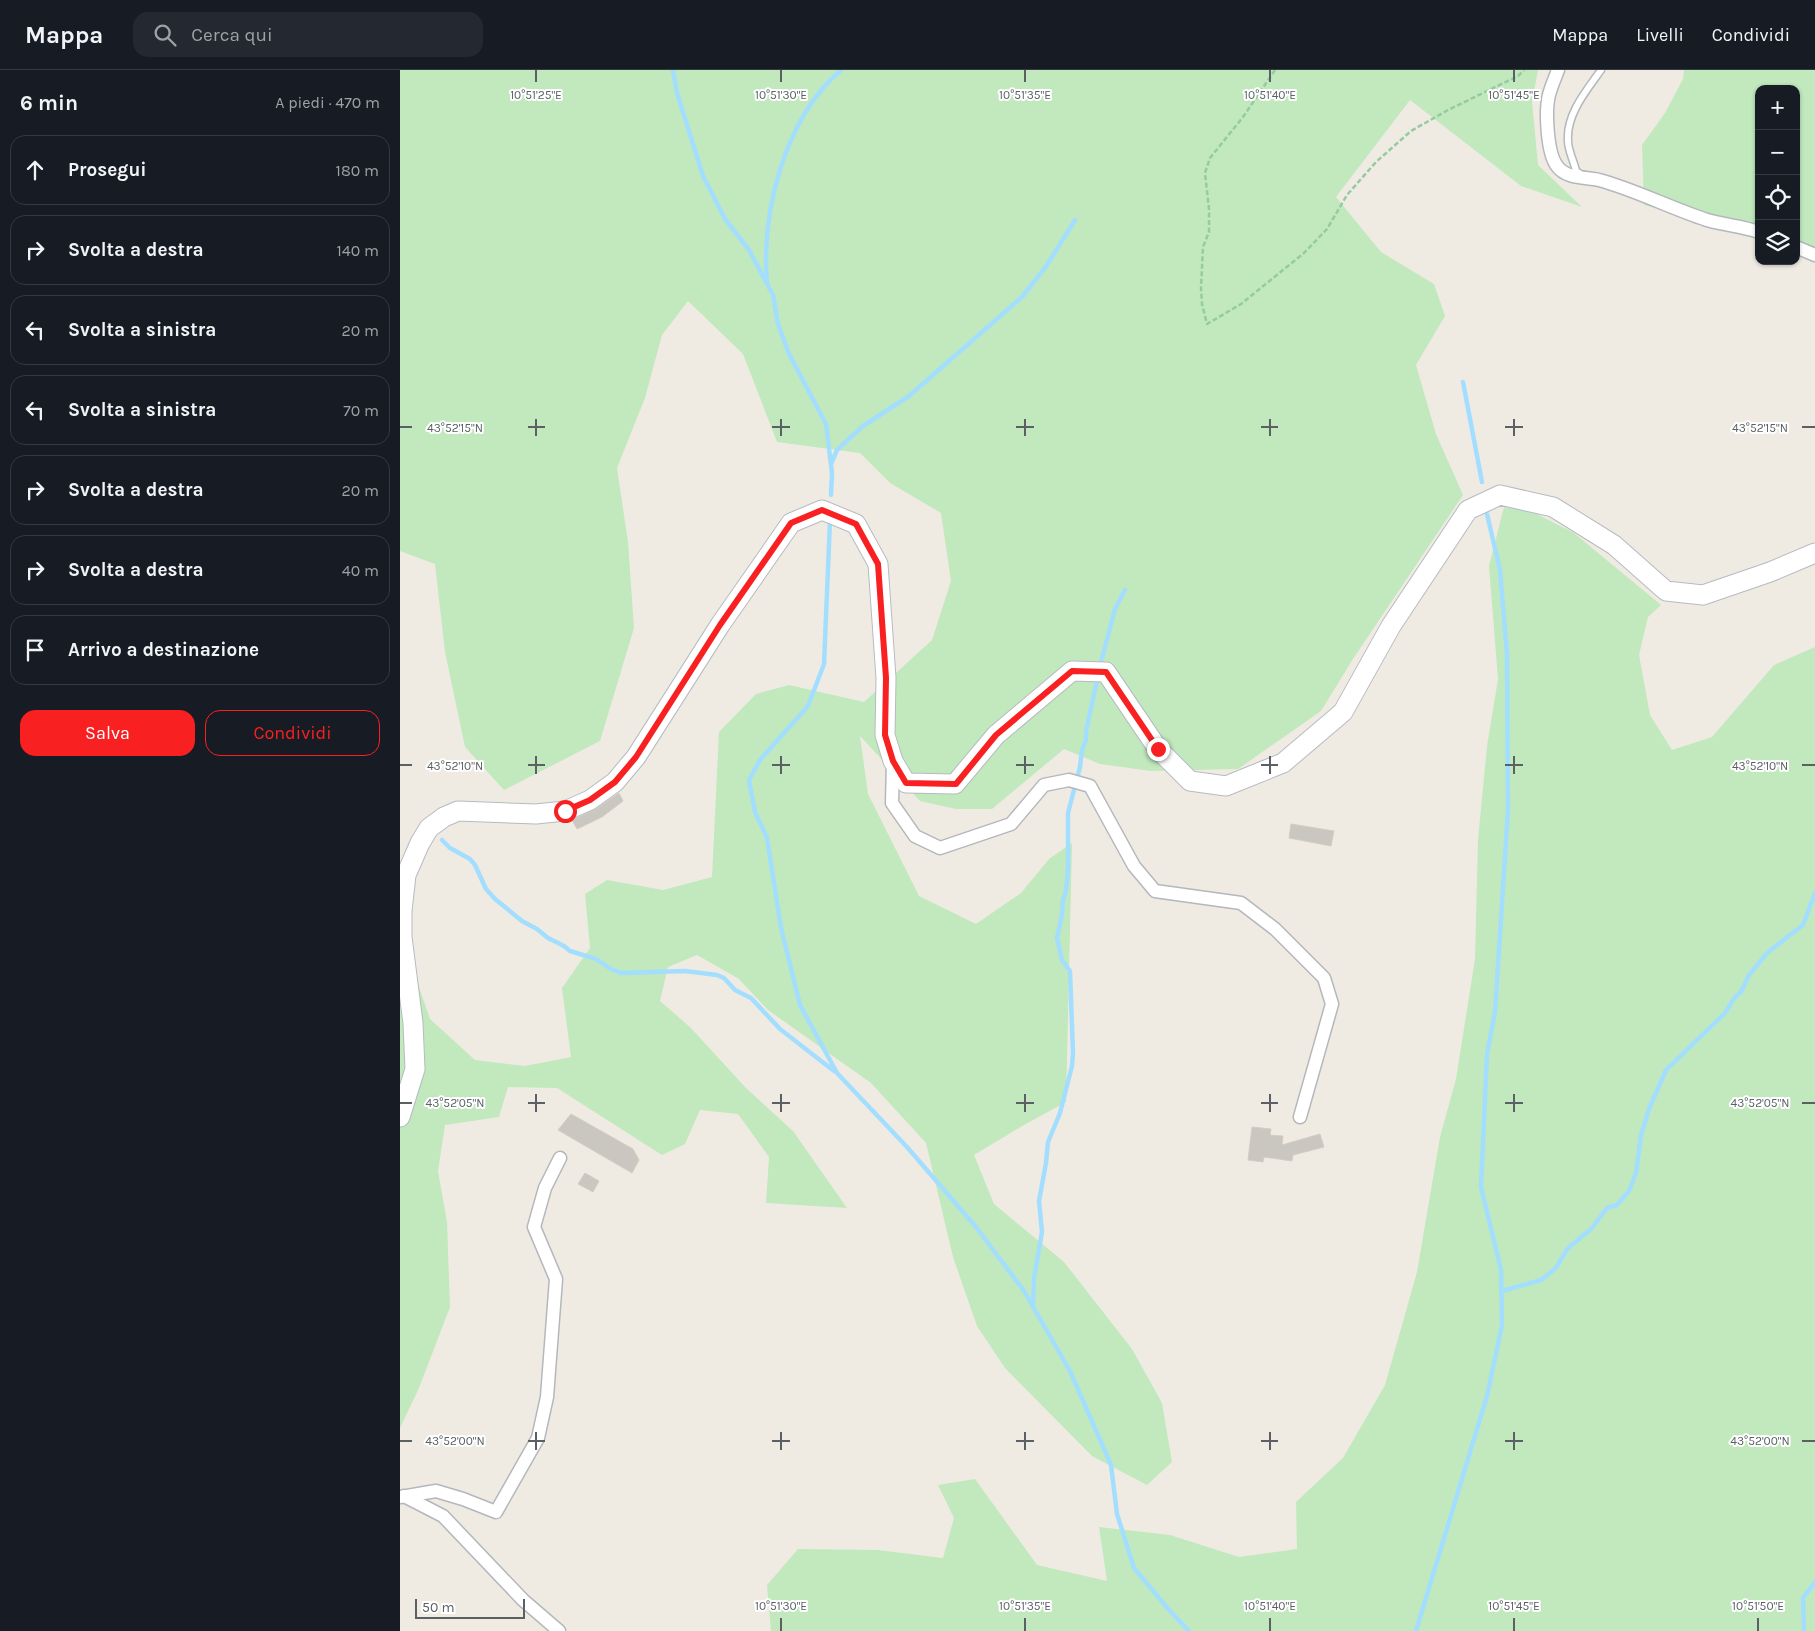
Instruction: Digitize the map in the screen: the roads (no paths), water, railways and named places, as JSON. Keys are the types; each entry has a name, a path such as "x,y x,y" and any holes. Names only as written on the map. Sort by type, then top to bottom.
{"street":[{"path":"1558,70 1547,108 1550,145 1557,167 1567,174 1598,180 1708,220 1755,231"},
{"path":"1800,249 1815,255"},
{"path":"400,1117 414,1069 414,1023 402,937 402,912 406,875 429,828 458,810 536,814 565,811 590,800 615,782 636,757 720,625 791,523 822,510 856,524 878,564 886,678 885,735 893,761 906,783 956,784 996,735 1072,671 1106,672 1158,749 1190,781 1226,786 1283,763 1343,712 1391,626 1468,510 1500,495 1553,507 1614,545 1666,591 1703,595 1770,572 1815,553"},
{"path":"893,761 892,803 915,836 940,848 1011,824 1044,786 1070,780 1090,786 1134,866 1155,891 1241,903 1275,929 1324,978 1332,1004 1300,1116"},
{"path":"402,1496 436,1491 464,1499 496,1512 538,1438 546,1398 556,1279 534,1228 545,1188 560,1158"},
{"path":"402,1496 443,1516 523,1600 559,1631"}],"lane":[{"path":"1598,180 1576,171 1570,151 1568,135 1572,117 1584,94 1601,70"}],"waterway":[{"path":"673,70 677,93 703,176 725,219 749,250 773,295 778,324 789,354 826,424 832,473 831,495"},
{"path":"767,283 768,226 781,168 791,140 805,113 821,90 841,70"},
{"path":"831,464 837,450 863,426 909,396 1022,297 1047,265 1075,220"},
{"path":"1463,382 1482,482"},
{"path":"1416,1631 1487,1396 1502,1325 1501,1270 1481,1187 1487,1054 1495,1012 1508,810 1507,654 1500,570 1487,514"},
{"path":"830,521 824,664 808,706 760,760 749,780 755,812 767,838 781,928 800,1005 837,1073 907,1147 976,1227 1024,1291 1070,1371 1111,1465 1117,1514 1134,1568 1189,1631"},
{"path":"1100,666 1115,609 1125,590"},
{"path":"1033,1307 1034,1278 1042,1232 1039,1201 1048,1142 1060,1113 1072,1066 1073,1053 1070,971 1062,960 1057,938 1068,869 1068,813 1086,740 1086,731 1098,676"},
{"path":"442,840 450,848 470,859 475,865 486,889 495,899 522,921 570,951 596,959 621,973 685,971 717,975 724,978 735,990 751,998 780,1029 834,1071"},
{"path":"1502,1291 1541,1280 1555,1269 1568,1248 1591,1229 1607,1208 1617,1205 1629,1191 1636,1173 1641,1135 1649,1109 1666,1070 1725,1013 1735,997 1741,992 1749,975 1767,953 1803,925 1815,893"},
{"path":"1804,1631 1803,1598 1815,1582"}]}
